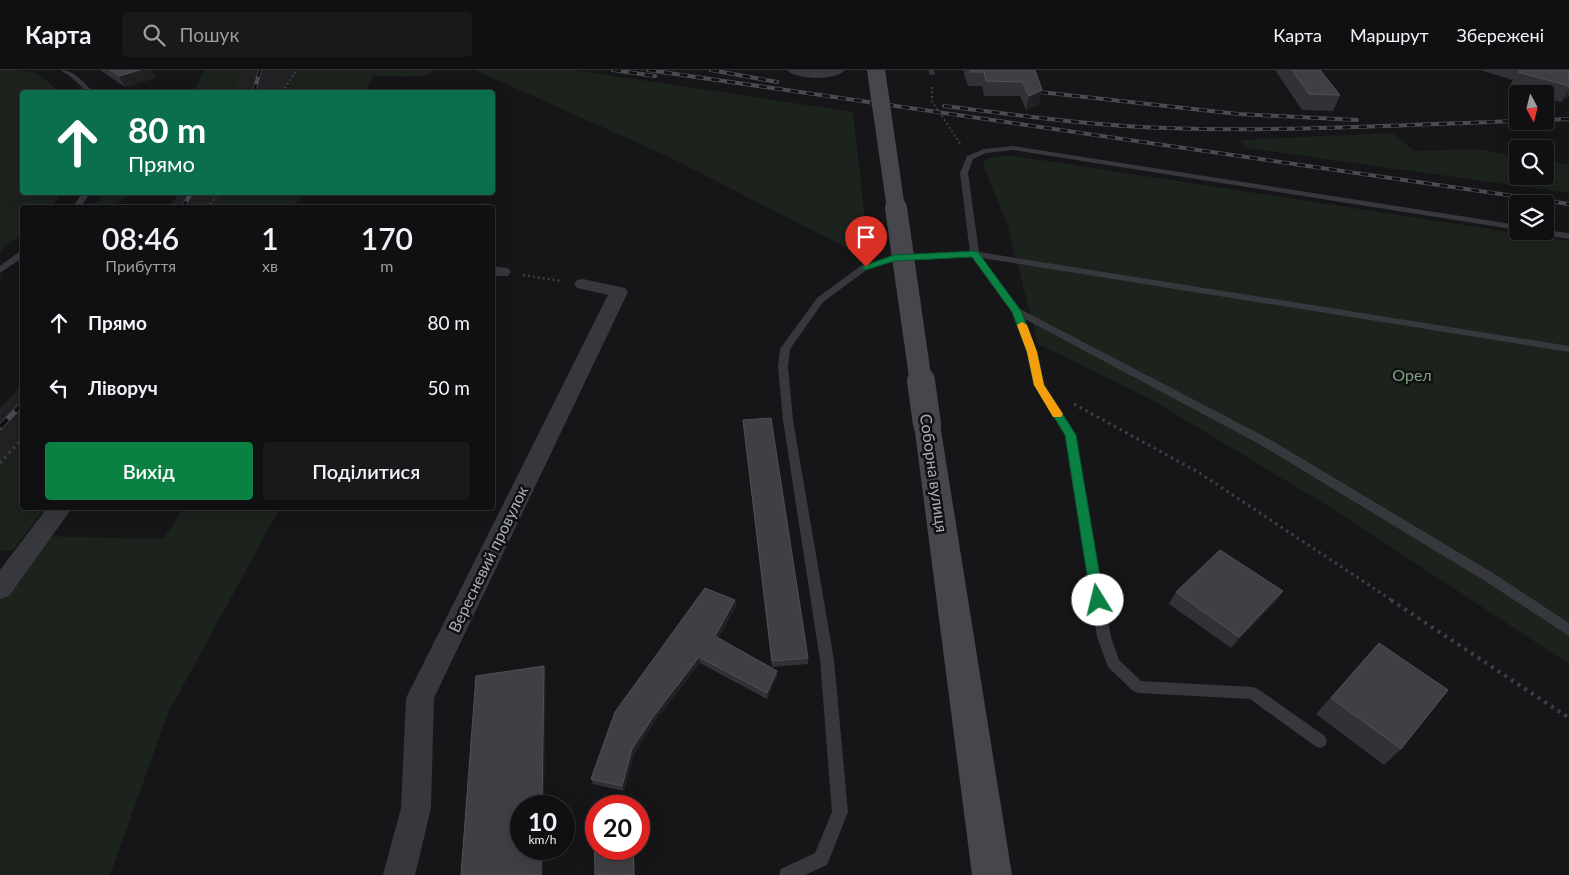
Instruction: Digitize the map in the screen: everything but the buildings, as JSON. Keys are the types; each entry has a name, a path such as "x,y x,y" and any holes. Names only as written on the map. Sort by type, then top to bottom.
{"main road":[{"name":"Соборна вулиця","path":"876,70 992,875"}],"street":[{"path":"793,70 826,75 839,70"},
{"name":"Вересневий провулок","path":"399,875 416,808 420,698 619,292 583,284"},
{"path":"0,589 59,510"}],"lane":[{"path":"63,70 72,75 88,90"},
{"path":"1320,741 1252,693 1138,687 1113,662 1104,637 1070,435 1039,385 1032,352 1017,311 975,254 964,173 970,158 984,151 1013,148 1509,227"},
{"path":"1554,234 1569,236"},
{"path":"787,875 821,859 840,812 827,660 788,420 783,367 785,349 820,300 866,267 894,258 975,254 1569,349"},
{"path":"0,270 20,255"},
{"path":"1017,311 1265,442 1489,577 1569,630"}],"path":[{"path":"283,90 297,70"},
{"path":"932,101 970,158"},
{"path":"497,272 583,284"},
{"path":"1039,385 1198,472 1569,718"},
{"path":"0,463 20,441"}],"shaded area":[{"path":"242,70 297,70 283,90 234,90"},
{"path":"178,195 217,195 210,205 170,205"},
{"path":"20,387 20,441 0,463 0,408"}],"green space":[{"path":"0,70 20,70 39,75 57,90 20,90 20,195 60,195 53,205 20,205 20,236 0,251"},
{"path":"204,70 242,70 234,90 195,90"},
{"path":"297,70 435,70 415,76 374,75 366,90 283,90"},
{"path":"475,70 574,70 853,112 865,220 864,233 849,249 669,157"},
{"path":"1393,133 1414,151 1478,149 1509,155 1509,185 1247,148 1239,140"},
{"name":"Орел","path":"1008,155 1509,232 1509,240 1554,239 1569,241 1569,664 1333,509 1150,399 1038,344 1008,227 983,165 984,161 988,158"},
{"path":"1554,162 1569,164 1569,193 1512,185 1554,185"},
{"path":"103,195 128,195 115,205 94,205"},
{"path":"217,195 302,195 295,205 209,205"},
{"path":"20,441 20,510 43,510 13,550 0,551 0,463"},
{"path":"183,510 279,510 168,713 110,875 0,875 0,589 38,536 163,539"}],"railway":[{"path":"255,90 260,70"},
{"path":"613,70 655,76"},
{"path":"648,70 1569,204"},
{"path":"711,70 777,82"},
{"path":"1040,92 1238,114 1357,120"},
{"path":"944,106 1083,123 1166,128 1298,129 1509,121"},
{"path":"1554,120 1569,119"},
{"path":"184,205 190,195"},
{"path":"0,427 20,406"}],"slow traffic":[{"path":"1022,325 1032,352 1039,385 1057,414"}],"route":[{"path":"866,267 894,258 975,254 1017,311 1032,352 1039,385 1070,435 1098,600"}]}
